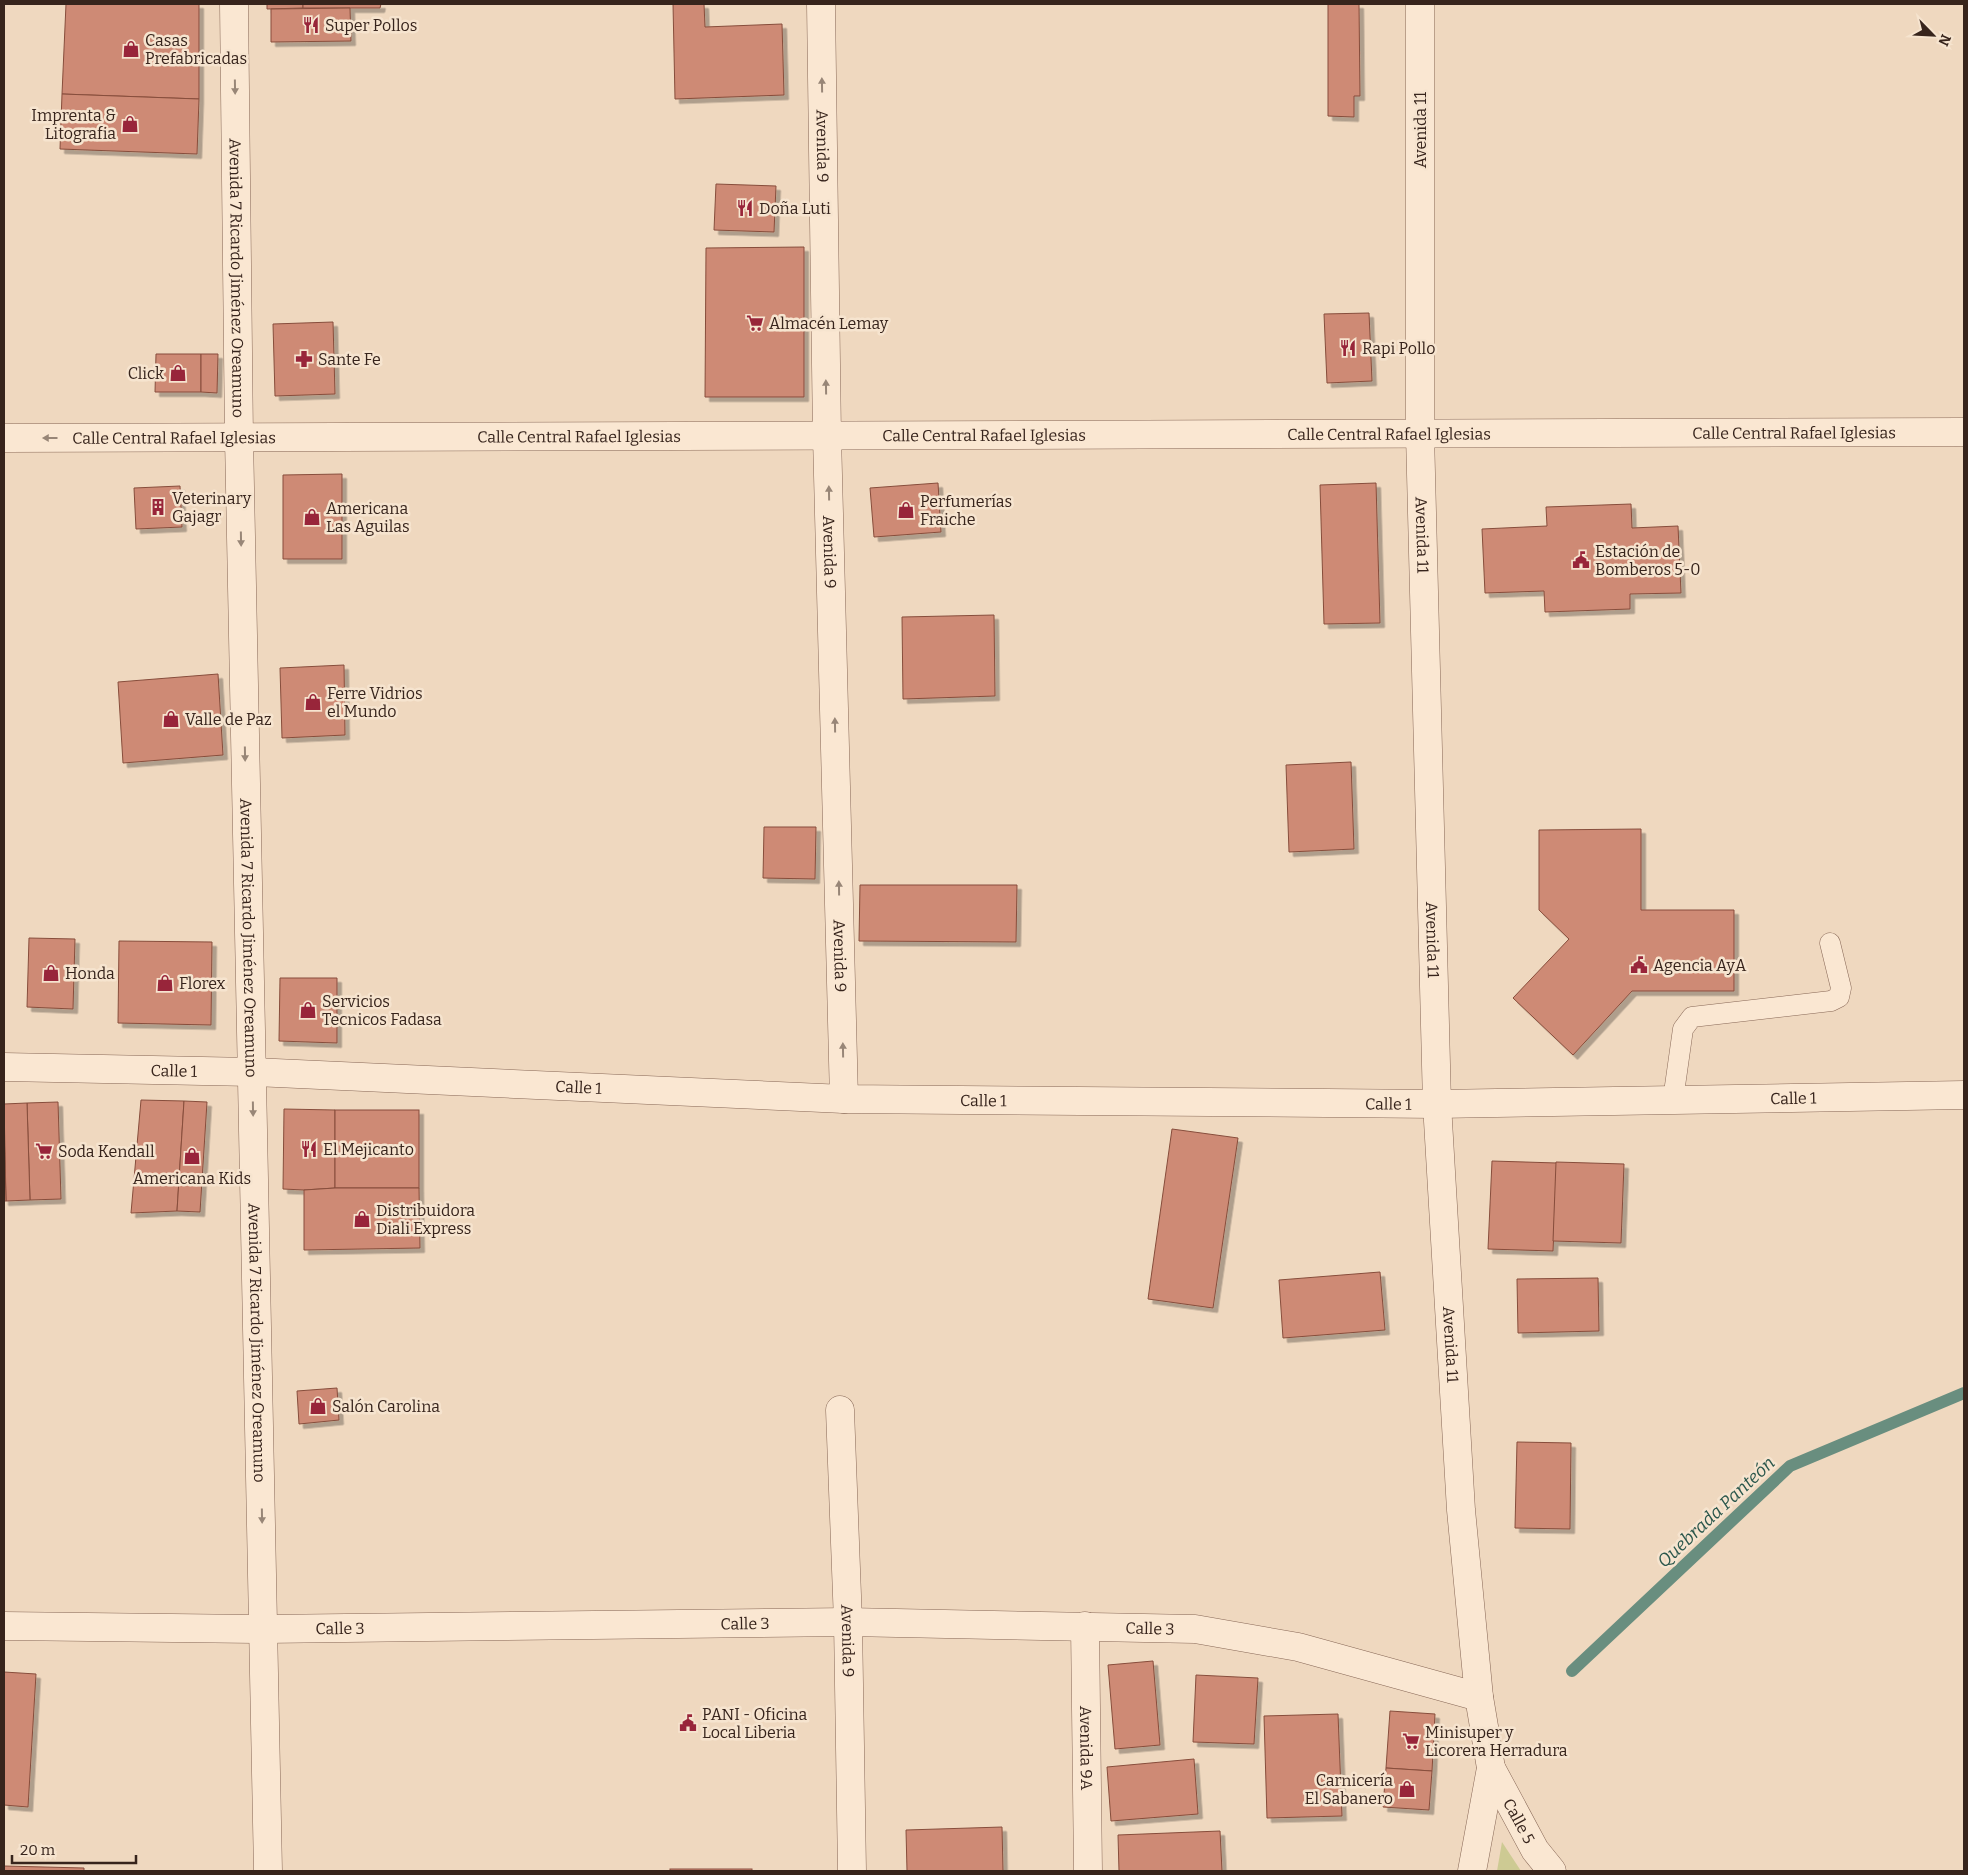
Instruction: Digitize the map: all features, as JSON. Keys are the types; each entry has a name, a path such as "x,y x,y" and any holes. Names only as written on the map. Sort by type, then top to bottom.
{"street":[{"name":"Avenida 7 Ricardo Jiménez Oreamuno","path":"234,4 239,438 268,1871"},
{"name":"Avenida 9","path":"821,4 827,436 844,1099"},
{"name":"Avenida 11","path":"1420,4 1420,434 1438,1104 1460,1510 1479,1698 1491,1768 1472,1871"},
{"name":"Calle Central Rafael Iglesias","path":"4,438 1964,432"},
{"name":"Calle 1","path":"4,1067 252,1072 844,1099 1438,1104 1964,1095"},
{"name":"Avenida 9","path":"840,1410 848,1622 852,1871"},
{"name":"Calle 3","path":"4,1626 264,1629 848,1622 1196,1629 1298,1647 1479,1698"},
{"name":"Avenida 9A","path":"1085,1626 1088,1871"},
{"name":"Calle 5","path":"1491,1768 1535,1850 1552,1871"}],"lane":[{"path":"1673,1100 1683,1030 1685,1024 1692,1017 1831,1001 1839,997 1841,988 1830,944"}],"shaded area":[{"path":"1502,1842 1521,1871 1497,1871"}],"building":[{"name":"Casas Prefabricadas","path":"66,4 199,4 199,99 62,94"},
{"path":"267,4 303,4 303,8 267,9"},
{"path":"303,4 381,4 380,8 303,8"},
{"path":"673,4 704,4 705,27 782,24 784,95 675,99"},
{"path":"1328,4 1359,4 1360,96 1354,96 1354,117 1328,116"},
{"name":"Super Pollos","path":"350,8 351,41 271,42 271,9"},
{"name":"Imprenta & Litografia","path":"62,94 199,99 197,154 60,149"},
{"name":"Doña Luti","path":"716,184 776,186 774,232 714,230"},
{"name":"Almacén Lemay","path":"804,247 804,397 705,397 706,248"},
{"name":"Rapi Pollo","path":"1369,313 1372,381 1327,383 1324,314"},
{"name":"Sante Fe","path":"333,322 335,394 275,396 273,324"},
{"name":"Click","path":"156,354 201,354 201,392 155,392"},
{"path":"201,354 218,354 217,393 201,392"},
{"name":"Americana Las Aguilas","path":"342,474 342,559 283,559 283,475"},
{"name":"Perfumerías Fraiche","path":"938,483 941,532 874,537 870,488"},
{"path":"1376,483 1380,623 1324,624 1320,485"},
{"name":"Veterinary Gajagr","path":"180,486 182,527 136,529 134,488"},
{"name":"Estación de Bomberos 5-0","path":"1631,504 1632,528 1678,526 1681,593 1630,594 1630,609 1545,612 1544,591 1485,593 1482,529 1547,526 1546,507"},
{"path":"994,615 995,696 903,699 902,617"},
{"name":"Ferre Vidrios el Mundo","path":"344,665 345,735 282,738 280,668"},
{"name":"Valle de Paz","path":"218,674 223,755 123,763 118,682"},
{"path":"1351,762 1354,849 1289,852 1286,765"},
{"path":"764,827 816,827 815,879 763,878"},
{"name":"Agencia AyA","path":"1641,829 1641,910 1734,910 1734,991 1632,991 1573,1055 1513,998 1569,939 1539,910 1539,830"},
{"path":"860,885 1017,885 1016,942 859,941"},
{"name":"Honda","path":"29,938 75,939 73,1009 27,1007"},
{"name":"Florex","path":"119,941 212,942 211,1025 118,1023"},
{"name":"Servicios Tecnicos Fadasa","path":"280,978 337,978 337,1043 279,1041"},
{"path":"141,1100 184,1101 177,1211 131,1213"},
{"name":"Americana Kids","path":"184,1101 207,1102 200,1212 177,1211"},
{"name":"Soda Kendall","path":"58,1102 61,1199 30,1200 27,1103"},
{"path":"27,1103 30,1200 6,1201 4,1104"},
{"name":"El Mejicanto","path":"284,1109 335,1110 335,1188 283,1189"},
{"path":"335,1110 419,1110 419,1188 335,1188"},
{"path":"4,1128 6,1201 4,1201"},
{"path":"1172,1129 1238,1138 1213,1308 1148,1299"},
{"path":"1492,1161 1557,1163 1553,1251 1488,1249"},
{"path":"1556,1162 1624,1164 1621,1243 1553,1241"},
{"name":"Distribuidora Diali Express","path":"419,1188 420,1248 304,1250 304,1190"},
{"path":"1380,1272 1385,1330 1283,1338 1279,1280"},
{"path":"1598,1278 1599,1331 1518,1333 1517,1279"},
{"name":"Salón Carolina","path":"337,1388 339,1420 299,1424 297,1391"},
{"path":"1517,1442 1571,1443 1570,1529 1515,1528"},
{"path":"1153,1661 1160,1745 1115,1749 1108,1665"},
{"path":"4,1672 36,1674 28,1807 4,1805"},
{"path":"1196,1675 1258,1678 1254,1744 1193,1742"},
{"name":"Minisuper y Licorera Herradura","path":"1390,1711 1435,1714 1432,1771 1386,1768"},
{"path":"1338,1714 1342,1816 1267,1818 1264,1716"},
{"path":"1194,1759 1198,1814 1111,1821 1107,1767"},
{"name":"Carnicería El Sabanero","path":"1386,1768 1432,1771 1429,1810 1383,1807"},
{"path":"1002,1827 1003,1871 907,1871 906,1830"},
{"path":"1220,1831 1222,1871 1119,1871 1118,1835"},
{"path":"4,1866 84,1868 84,1871 4,1871"},
{"path":"670,1869 752,1869 752,1871 670,1871"}],"waterway":[{"name":"Quebrada Panteón","path":"1572,1671 1790,1466 1964,1393"}],"place":[{"name":"Super Pollos","path":"311,25"},
{"name":"Casas Prefabricadas","path":"131,49"},
{"name":"Imprenta & Litografia","path":"130,124"},
{"name":"Doña Luti","path":"745,208"},
{"name":"Almacén Lemay","path":"755,323"},
{"name":"Rapi Pollo","path":"1348,348"},
{"name":"Sante Fe","path":"304,359"},
{"name":"Click","path":"178,373"},
{"name":"Veterinary Gajagr","path":"158,507"},
{"name":"Perfumerías Fraiche","path":"906,510"},
{"name":"Americana Las Aguilas","path":"312,517"},
{"name":"Estación de Bomberos 5-0","path":"1581,560"},
{"name":"Ferre Vidrios el Mundo","path":"313,702"},
{"name":"Valle de Paz","path":"171,719"},
{"name":"Agencia AyA","path":"1639,965"},
{"name":"Honda","path":"51,973"},
{"name":"Florex","path":"165,983"},
{"name":"Servicios Tecnicos Fadasa","path":"308,1010"},
{"name":"El Mejicanto","path":"309,1149"},
{"name":"Soda Kendall","path":"44,1151"},
{"name":"Americana Kids","path":"192,1156"},
{"name":"Distribuidora Diali Express","path":"362,1219"},
{"name":"Salón Carolina","path":"318,1406"},
{"name":"PANI - Oficina Local Liberia","path":"688,1723"},
{"name":"Minisuper y Licorera Herradura","path":"1411,1741"},
{"name":"Carnicería El Sabanero","path":"1407,1789"}]}
